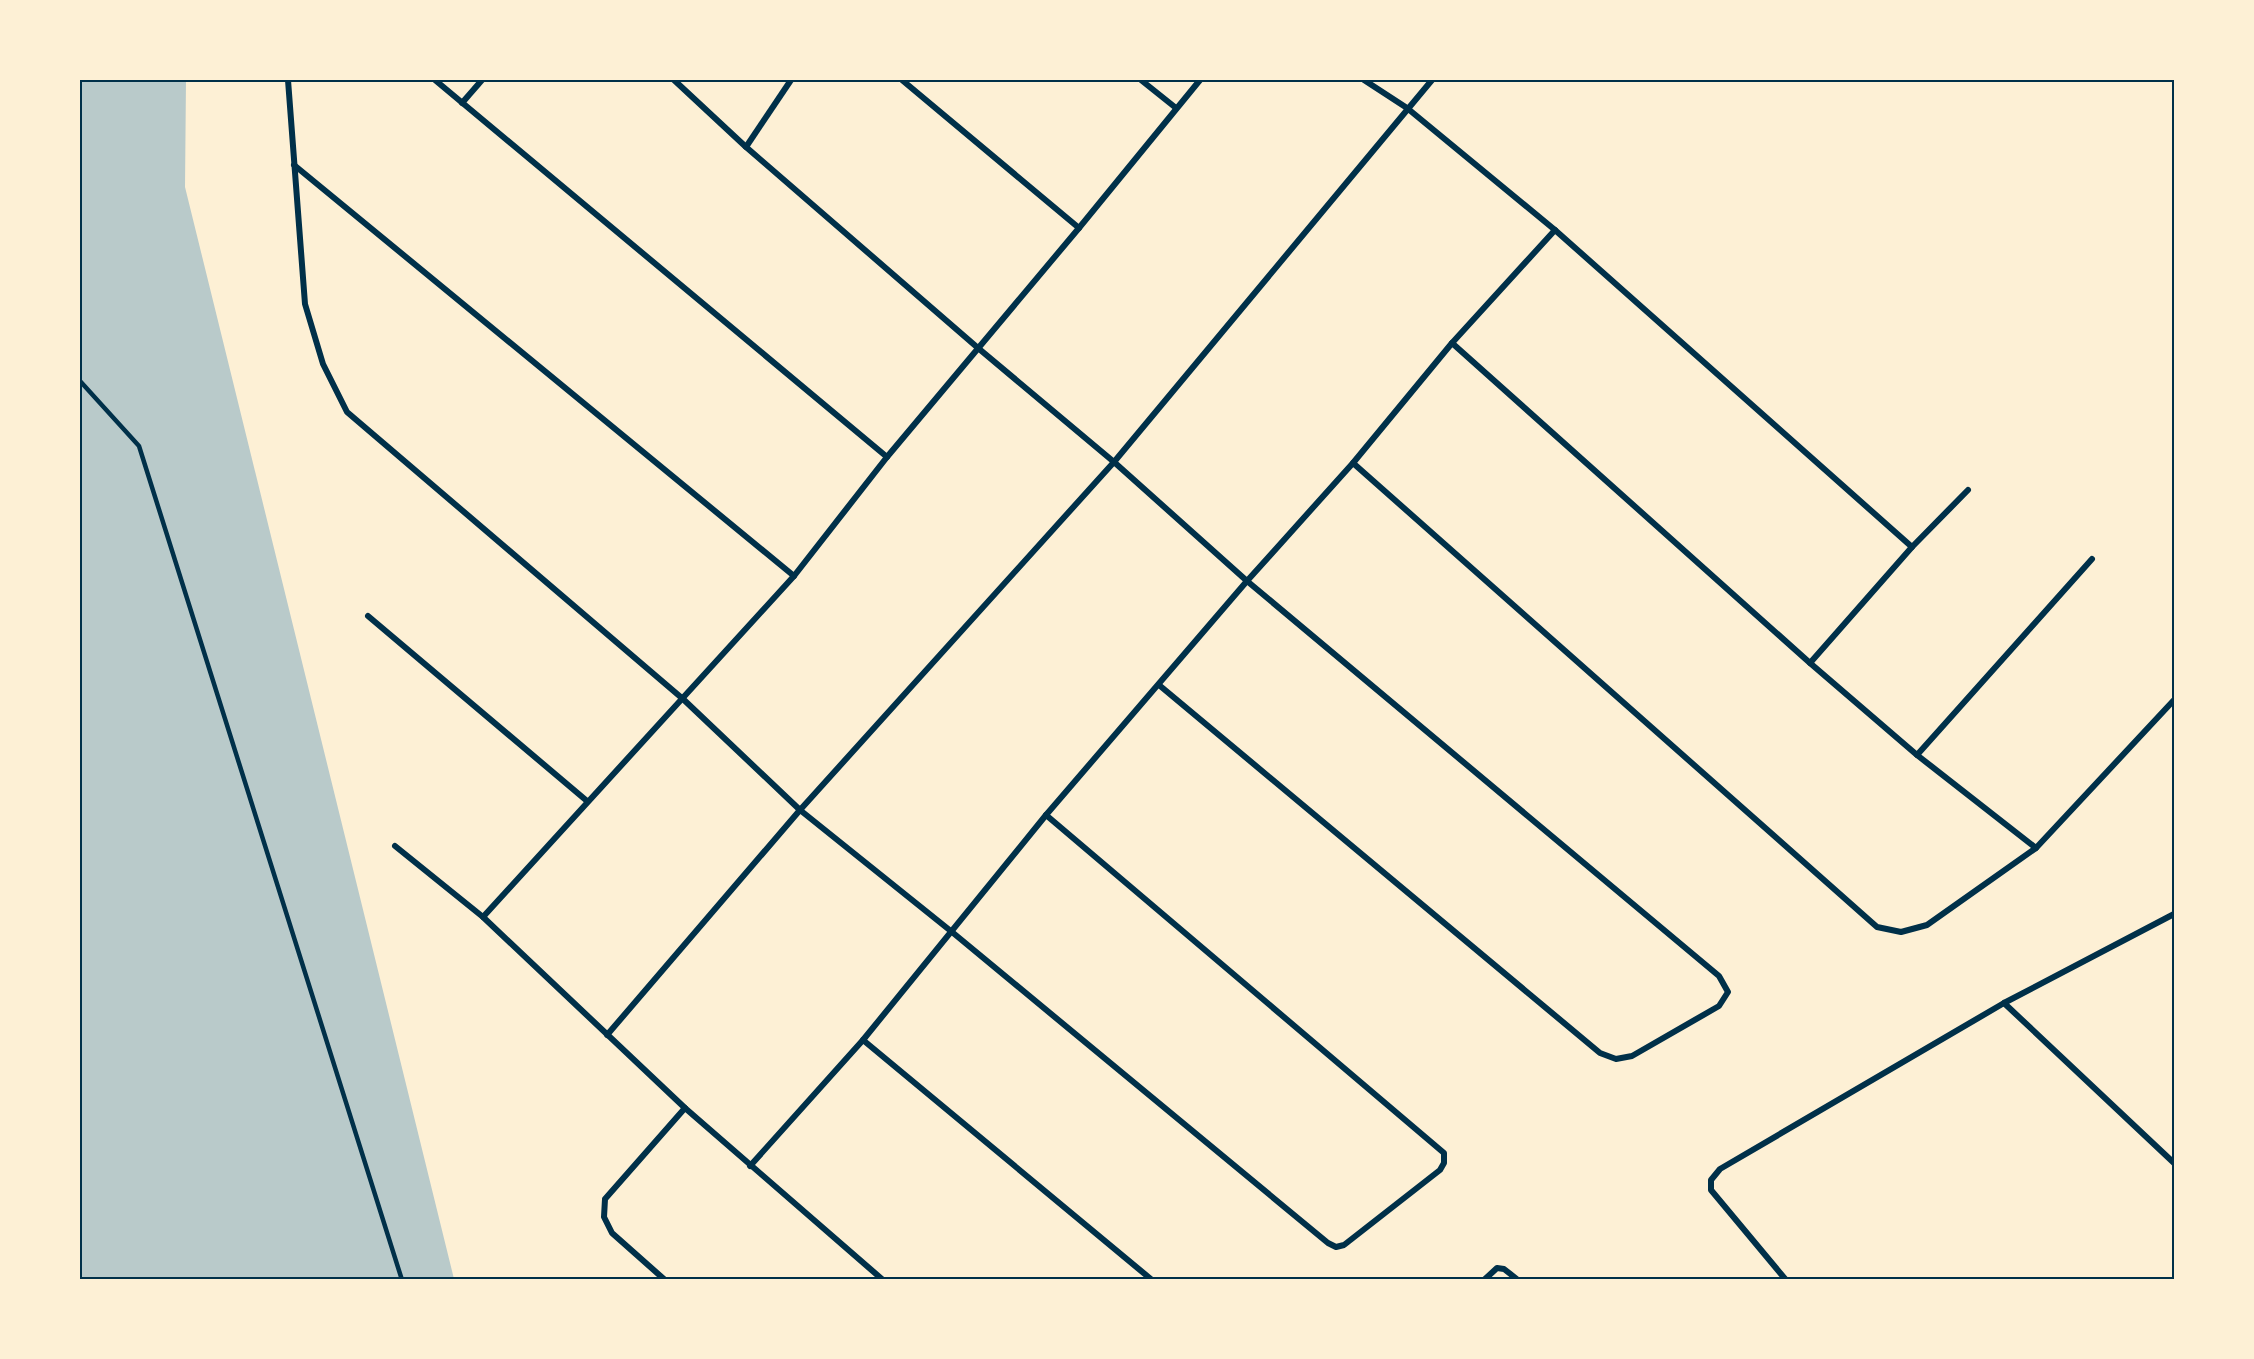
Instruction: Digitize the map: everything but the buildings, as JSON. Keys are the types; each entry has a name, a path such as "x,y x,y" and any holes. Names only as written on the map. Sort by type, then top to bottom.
{"street":[{"path":"288,80 304,304 323,364 347,412 683,699 800,810 952,932 1328,1243 1336,1246 1344,1245 1440,1170 1444,1163 1444,1153 1046,815"},
{"path":"435,80 887,457"},
{"path":"462,103 482,80"},
{"path":"674,80 746,147 978,348 1114,462 1247,581 1719,976 1728,992 1719,1006 1632,1056 1616,1059 1600,1053 1159,685"},
{"path":"746,147 791,80"},
{"path":"902,80 1079,228"},
{"path":"1141,80 1176,108"},
{"path":"483,917 794,576 887,457 1200,80"},
{"path":"1364,80 1407,108 1555,230 1912,547"},
{"path":"607,1035 800,810 1114,462 1432,80"},
{"path":"294,165 794,576"},
{"path":"750,1166 863,1040 1046,815 1247,581 1353,463 1452,343 1555,230"},
{"path":"1452,343 1810,663 1917,755 2036,848"},
{"path":"1353,463 1877,927 1900,932 1927,925 2036,848 2175,700"},
{"path":"1810,663 1912,547 1968,490"},
{"path":"1917,755 2092,559"},
{"path":"368,616 587,801"},
{"path":"395,846 483,917 685,1108 883,1280"},
{"path":"1786,1280 1711,1190 1711,1180 1719,1169 2004,1004 2175,914"},
{"path":"2004,1004 2175,1163"},
{"path":"863,1040 1152,1280"},
{"path":"664,1280 612,1233 604,1217 605,1199 685,1108"},
{"path":"1484,1280 1497,1268 1504,1269 1518,1280"}],"lane":[{"path":"80,381 139,446 402,1280"}],"shaded area":[{"path":"80,80 186,80 185,187 454,1279 80,1279"}]}
